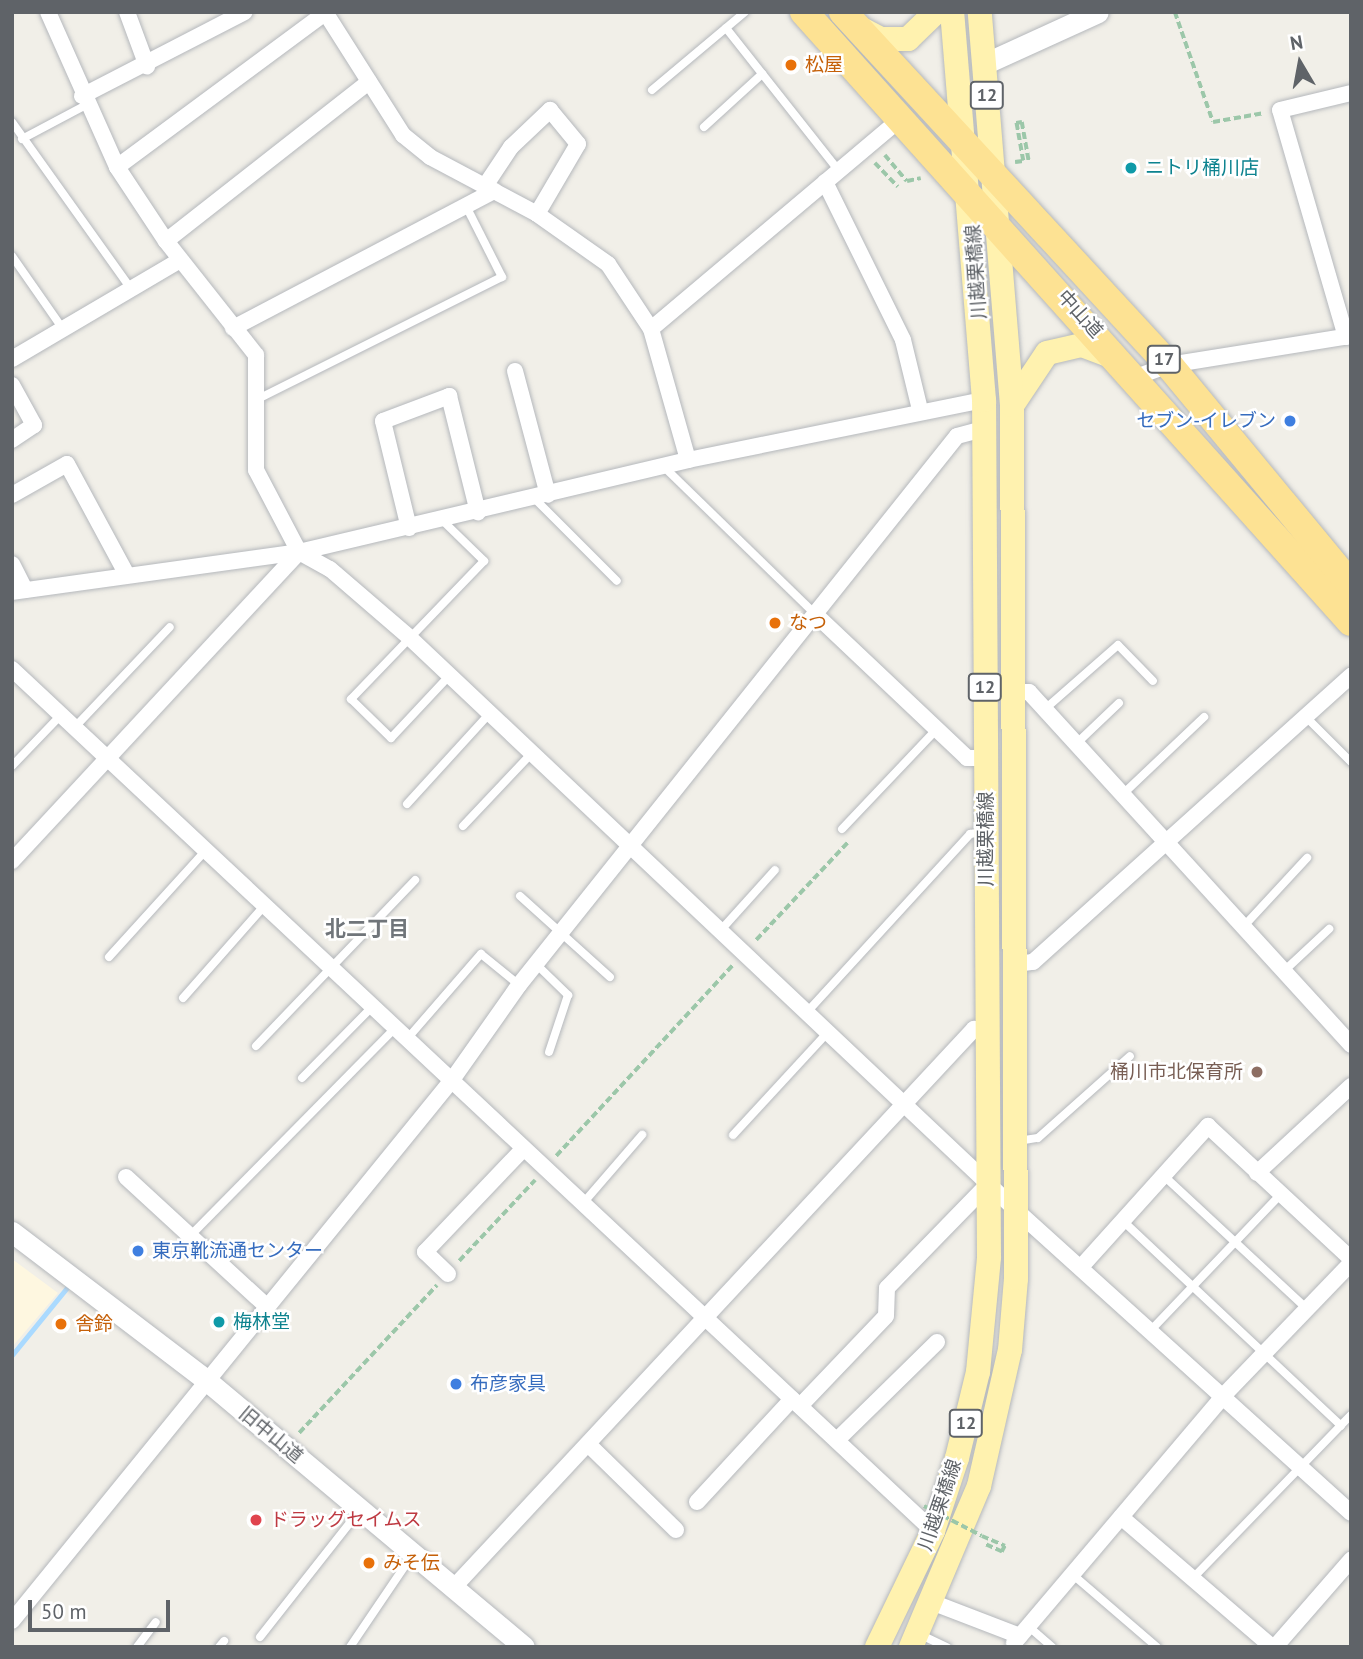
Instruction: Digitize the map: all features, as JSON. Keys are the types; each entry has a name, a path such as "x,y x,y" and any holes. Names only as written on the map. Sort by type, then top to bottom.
{"highway":[{"name":"中山道","path":"804,12 1130,369 1351,622"},
{"name":"中山道","path":"850,20 1169,365 1351,585"}],"main road":[{"path":"850,20 881,39 908,39 936,12"},
{"name":"川越栗橋線","path":"877,1647 933,1531 978,1372 989,1183 984,400 969,191 952,12"},
{"name":"川越栗橋線","path":"915,1641 934,1603 996,1421 1010,1350 1017,1211 1016,964 1009,692 1012,405 1000,226 980,12"},
{"path":"984,64 1098,12"},
{"path":"1012,405 1034,366 1064,346 1100,350 1130,369"},
{"name":"旧中山道","path":"12,1232 206,1380 524,1647"}],"street":[{"path":"48,12 84,100 117,167 180,261 256,355 256,470 299,552 330,569 409,637 720,931 906,1101 1017,1211 1225,1394 1351,1513"},
{"path":"127,12 147,66"},
{"path":"117,167 325,13 403,135 537,214 608,264 650,329 688,460"},
{"path":"84,100 238,14"},
{"path":"166,241 369,82"},
{"path":"1130,369 1348,336 1280,110 1351,93"},
{"path":"233,328 466,206 490,188 511,147 550,110 578,145 537,214"},
{"path":"650,329 902,118"},
{"path":"825,182 903,340 920,411"},
{"path":"12,359 180,261"},
{"path":"515,371 541,496"},
{"path":"12,385 34,425 12,440"},
{"path":"409,528 383,421 449,396 478,512"},
{"path":"12,564 19,591 299,552 478,512 688,460 984,400"},
{"path":"12,1621 265,1305 452,1080 519,985 957,436 984,429"},
{"path":"12,495 67,464 127,575"},
{"path":"12,861 299,552"},
{"path":"816,615 967,758 986,758"},
{"path":"12,668 933,1531"},
{"path":"1016,964 1034,962 1169,844 1351,676"},
{"path":"1009,692 1029,692 1351,1045"},
{"path":"454,1587 974,1029 988,1029"},
{"path":"1257,1173 1351,1086"},
{"path":"934,1603 1019,1638 1225,1394 1351,1261 1208,1126 1082,1267"},
{"path":"448,1273 425,1252 523,1149"},
{"path":"127,1177 265,1305"},
{"path":"697,1502 886,1316 887,1288 989,1183"},
{"path":"837,1440 937,1342"},
{"path":"589,1444 676,1530"},
{"path":"1121,1517 1274,1647 1351,1560"}],"lane":[{"path":"652,90 745,12"},
{"path":"726,29 839,171"},
{"path":"704,127 762,74"},
{"path":"22,139 84,100"},
{"path":"12,122 131,289"},
{"path":"256,400 502,277 466,206"},
{"path":"12,256 63,329"},
{"path":"664,467 816,615"},
{"path":"541,496 617,581"},
{"path":"442,520 484,561 351,699 391,738 450,676"},
{"path":"74,728 170,627"},
{"path":"1045,709 1118,645 1153,681"},
{"path":"1077,743 1119,703"},
{"path":"407,804 490,713"},
{"path":"12,766 61,715"},
{"path":"1123,794 1204,717"},
{"path":"1306,717 1351,762"},
{"path":"842,830 936,730"},
{"path":"463,826 532,753"},
{"path":"808,1010 970,834 986,831"},
{"path":"110,957 205,851"},
{"path":"1244,926 1307,858"},
{"path":"720,931 775,870"},
{"path":"256,1046 333,970 415,880"},
{"path":"520,896 563,931 610,977"},
{"path":"183,998 264,906"},
{"path":"1284,971 1329,929"},
{"path":"190,1236 481,954 519,985"},
{"path":"536,964 568,995 549,1052"},
{"path":"302,1078 372,1007"},
{"path":"733,1135 829,1031"},
{"path":"1017,1141 1038,1139 1130,1056"},
{"path":"584,1202 642,1135"},
{"path":"1164,1176 1307,1309"},
{"path":"1152,1329 1280,1195"},
{"path":"1123,1221 1341,1426"},
{"path":"1192,1578 1351,1415"},
{"path":"260,1637 360,1510"},
{"path":"350,1647 413,1554"},
{"path":"1072,1574 1157,1647"},
{"path":"137,1647 156,1622"},
{"path":"1019,1638 1052,1647"},
{"path":"915,1641 947,1647"}],"path":[{"path":"1174,12 1213,122 1280,110"},
{"path":"286,1447 545,1169"},
{"path":"924,1506 1005,1546 1002,1552 984,1544"}],"shaded area":[{"path":"12,1259 58,1293 12,1347"}],"waterway":[{"path":"12,1355 69,1285"}],"place":[{"name":"松屋","path":"791,65"},
{"name":"ニトリ桶川店","path":"1131,168"},
{"name":"セブン-イレブン","path":"1290,421"},
{"name":"なつ","path":"775,623"},
{"name":"桶川市北保育所","path":"1257,1072"},
{"name":"東京靴流通センター","path":"138,1251"},
{"name":"梅林堂","path":"219,1322"},
{"name":"舎鈴","path":"61,1324"},
{"name":"布彦家具","path":"456,1384"},
{"name":"ドラッグセイムス","path":"256,1520"},
{"name":"みそ伝","path":"369,1563"}],"district":[{"name":"北二丁目","path":"367,929"}]}
